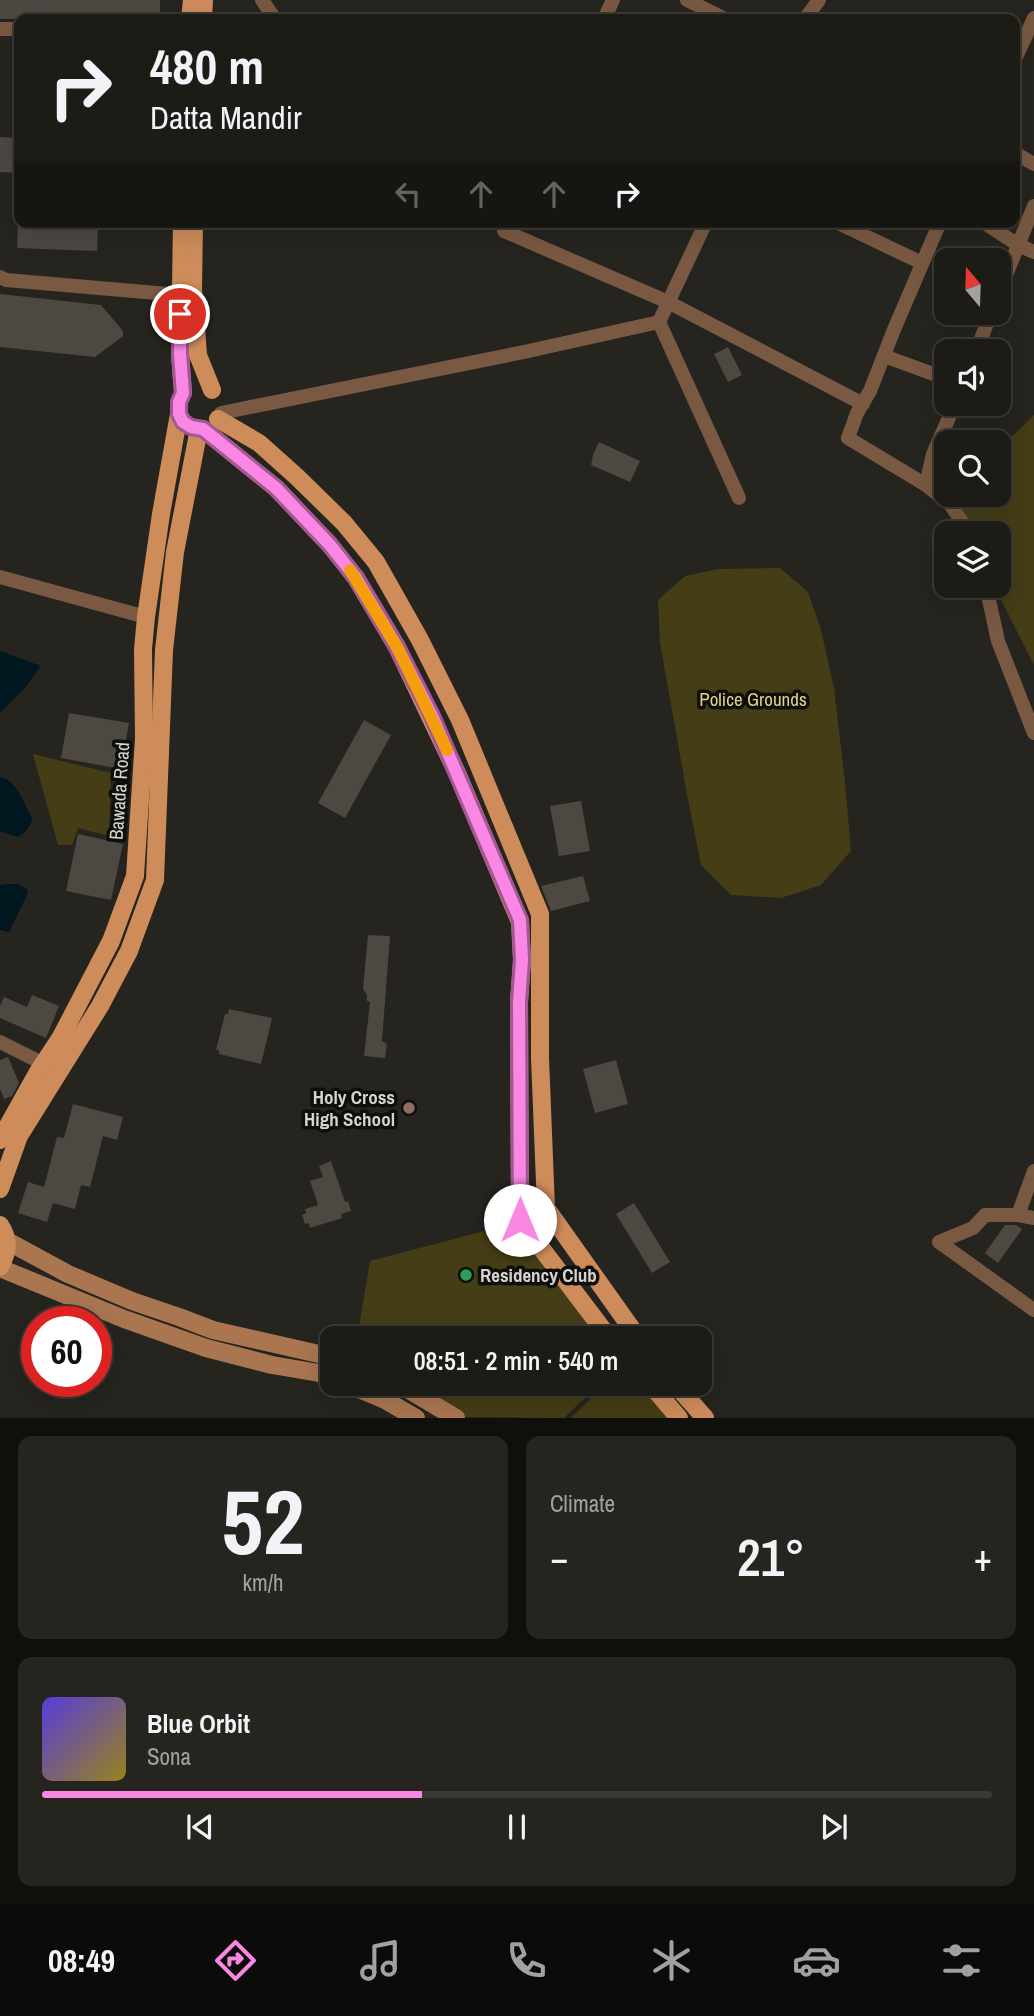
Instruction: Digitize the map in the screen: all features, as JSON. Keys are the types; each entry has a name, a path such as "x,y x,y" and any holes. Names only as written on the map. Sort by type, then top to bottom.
{"main road":[{"path":"182,228 180,354 183,393 179,402 179,414 183,422 201,429 276,488 330,545 356,578 397,647 432,716 520,922 520,1220 600,1326"},
{"path":"194,228 193,289 198,355 212,390 220,400 220,416 214,424 201,429"},
{"path":"183,393 194,387 212,390"},
{"name":"Bawada Road","path":"0,1140 61,1037 111,941 135,876 144,739 143,649 146,617 179,414"},
{"path":"220,416 259,443 297,477 344,523 376,562 420,640 460,720 540,914 540,1058 546,1208 630,1326"},
{"path":"0,1189 19,1136 100,1006 129,951 155,880 167,623 175,552 201,429"},
{"path":"520,922 540,914"},
{"path":"4,1233 6,1255 0,1268 124,1319 206,1348 272,1365 320,1373"},
{"path":"4,1233 68,1274 132,1301 213,1329 320,1355"},
{"path":"376,1396 416,1418"},
{"path":"419,1396 456,1418"},
{"path":"660,1396 679,1418"},
{"path":"686,1396 705,1418"}],"street":[{"path":"687,0 715,14"},
{"path":"1020,48 1034,18"},
{"path":"1012,260 1034,205"},
{"path":"505,228 504,231 668,302 863,404"},
{"path":"703,228 659,322 739,498"},
{"path":"849,228 922,263"},
{"path":"937,228 848,438 926,485 950,504 961,521"},
{"path":"992,228 1034,252"},
{"path":"0,277 6,280 180,295"},
{"path":"220,416 659,322"},
{"path":"884,356 934,374"},
{"path":"926,485 933,454 950,416"},
{"path":"0,577 146,617"},
{"path":"989,598 998,641 1034,733"},
{"path":"0,1042 44,1064"},
{"path":"1018,1215 1034,1171"},
{"path":"1034,1218 985,1214 973,1228 939,1242 1034,1310"}],"green space":[{"path":"1034,415 1034,665 1000,598 1011,598 1011,521 962,521 954,507 1011,507 1011,437"},
{"name":"Police Grounds","path":"780,568 808,592 821,630 834,688 851,851 821,885 781,898 731,895 701,865 660,643 658,600 685,576 718,569"},
{"path":"33,754 111,773 109,836 78,828 72,845 58,845"},
{"name":"Residency Club","path":"522,1221 602,1326 359,1326 370,1261"},
{"path":"420,1396 587,1396 564,1418 457,1417"},
{"path":"593,1396 660,1396 679,1418 571,1418"}],"water":[{"path":"0,651 41,666 24,689 0,713"},
{"path":"0,777 15,788 32,818 27,830 17,837 0,831"},
{"path":"17,884 26,888 28,893 9,932 0,930 0,885"}],"building":[{"path":"0,0 160,0 160,14 14,14 14,19 0,19"},
{"path":"0,137 14,138 14,173 0,172"},
{"path":"18,228 98,228 97,251 17,248"},
{"path":"0,294 101,305 123,331 123,336 95,357 0,347"},
{"path":"728,347 742,375 728,382 714,354"},
{"path":"599,442 640,461 630,482 591,465"},
{"path":"69,713 129,723 121,769 61,758"},
{"path":"364,720 391,735 345,818 318,803"},
{"path":"581,801 590,851 559,856 550,806"},
{"path":"78,834 123,844 111,900 66,891"},
{"path":"583,876 590,901 551,911 541,886"},
{"path":"368,935 390,936 382,1041 387,1044 385,1058 364,1056 370,1002 367,1001 363,989"},
{"path":"32,995 59,1006 46,1038 0,1018 0,1006 4,997 27,1007"},
{"path":"229,1009 272,1018 261,1064 219,1054 219,1050 216,1050 225,1014 228,1014"},
{"path":"8,1057 19,1083 12,1096 4,1099 0,1089 0,1060"},
{"path":"616,1060 628,1104 595,1113 583,1069"},
{"path":"73,1104 123,1117 117,1140 103,1136 90,1187 81,1185 75,1209 53,1203 47,1222 18,1213 28,1182 44,1187 57,1137 64,1138"},
{"path":"331,1161 345,1202 348,1201 351,1211 341,1214 342,1218 310,1228 309,1223 305,1224 302,1215 306,1213 305,1209 318,1205 310,1181 323,1177 319,1166"},
{"path":"634,1203 670,1262 652,1273 616,1214"},
{"path":"1005,1225 1016,1225 1022,1229 998,1263 985,1253"}],"slow traffic":[{"path":"350,570 397,647 447,750"}],"place":[{"name":"Holy Cross High School","path":"409,1108"},
{"name":"Residency Club","path":"466,1275"}],"route":[{"path":"180,314 183,393 178,409 183,422 203,429 276,488 330,545 356,578 397,647 432,716 520,920 520,1220"}]}
